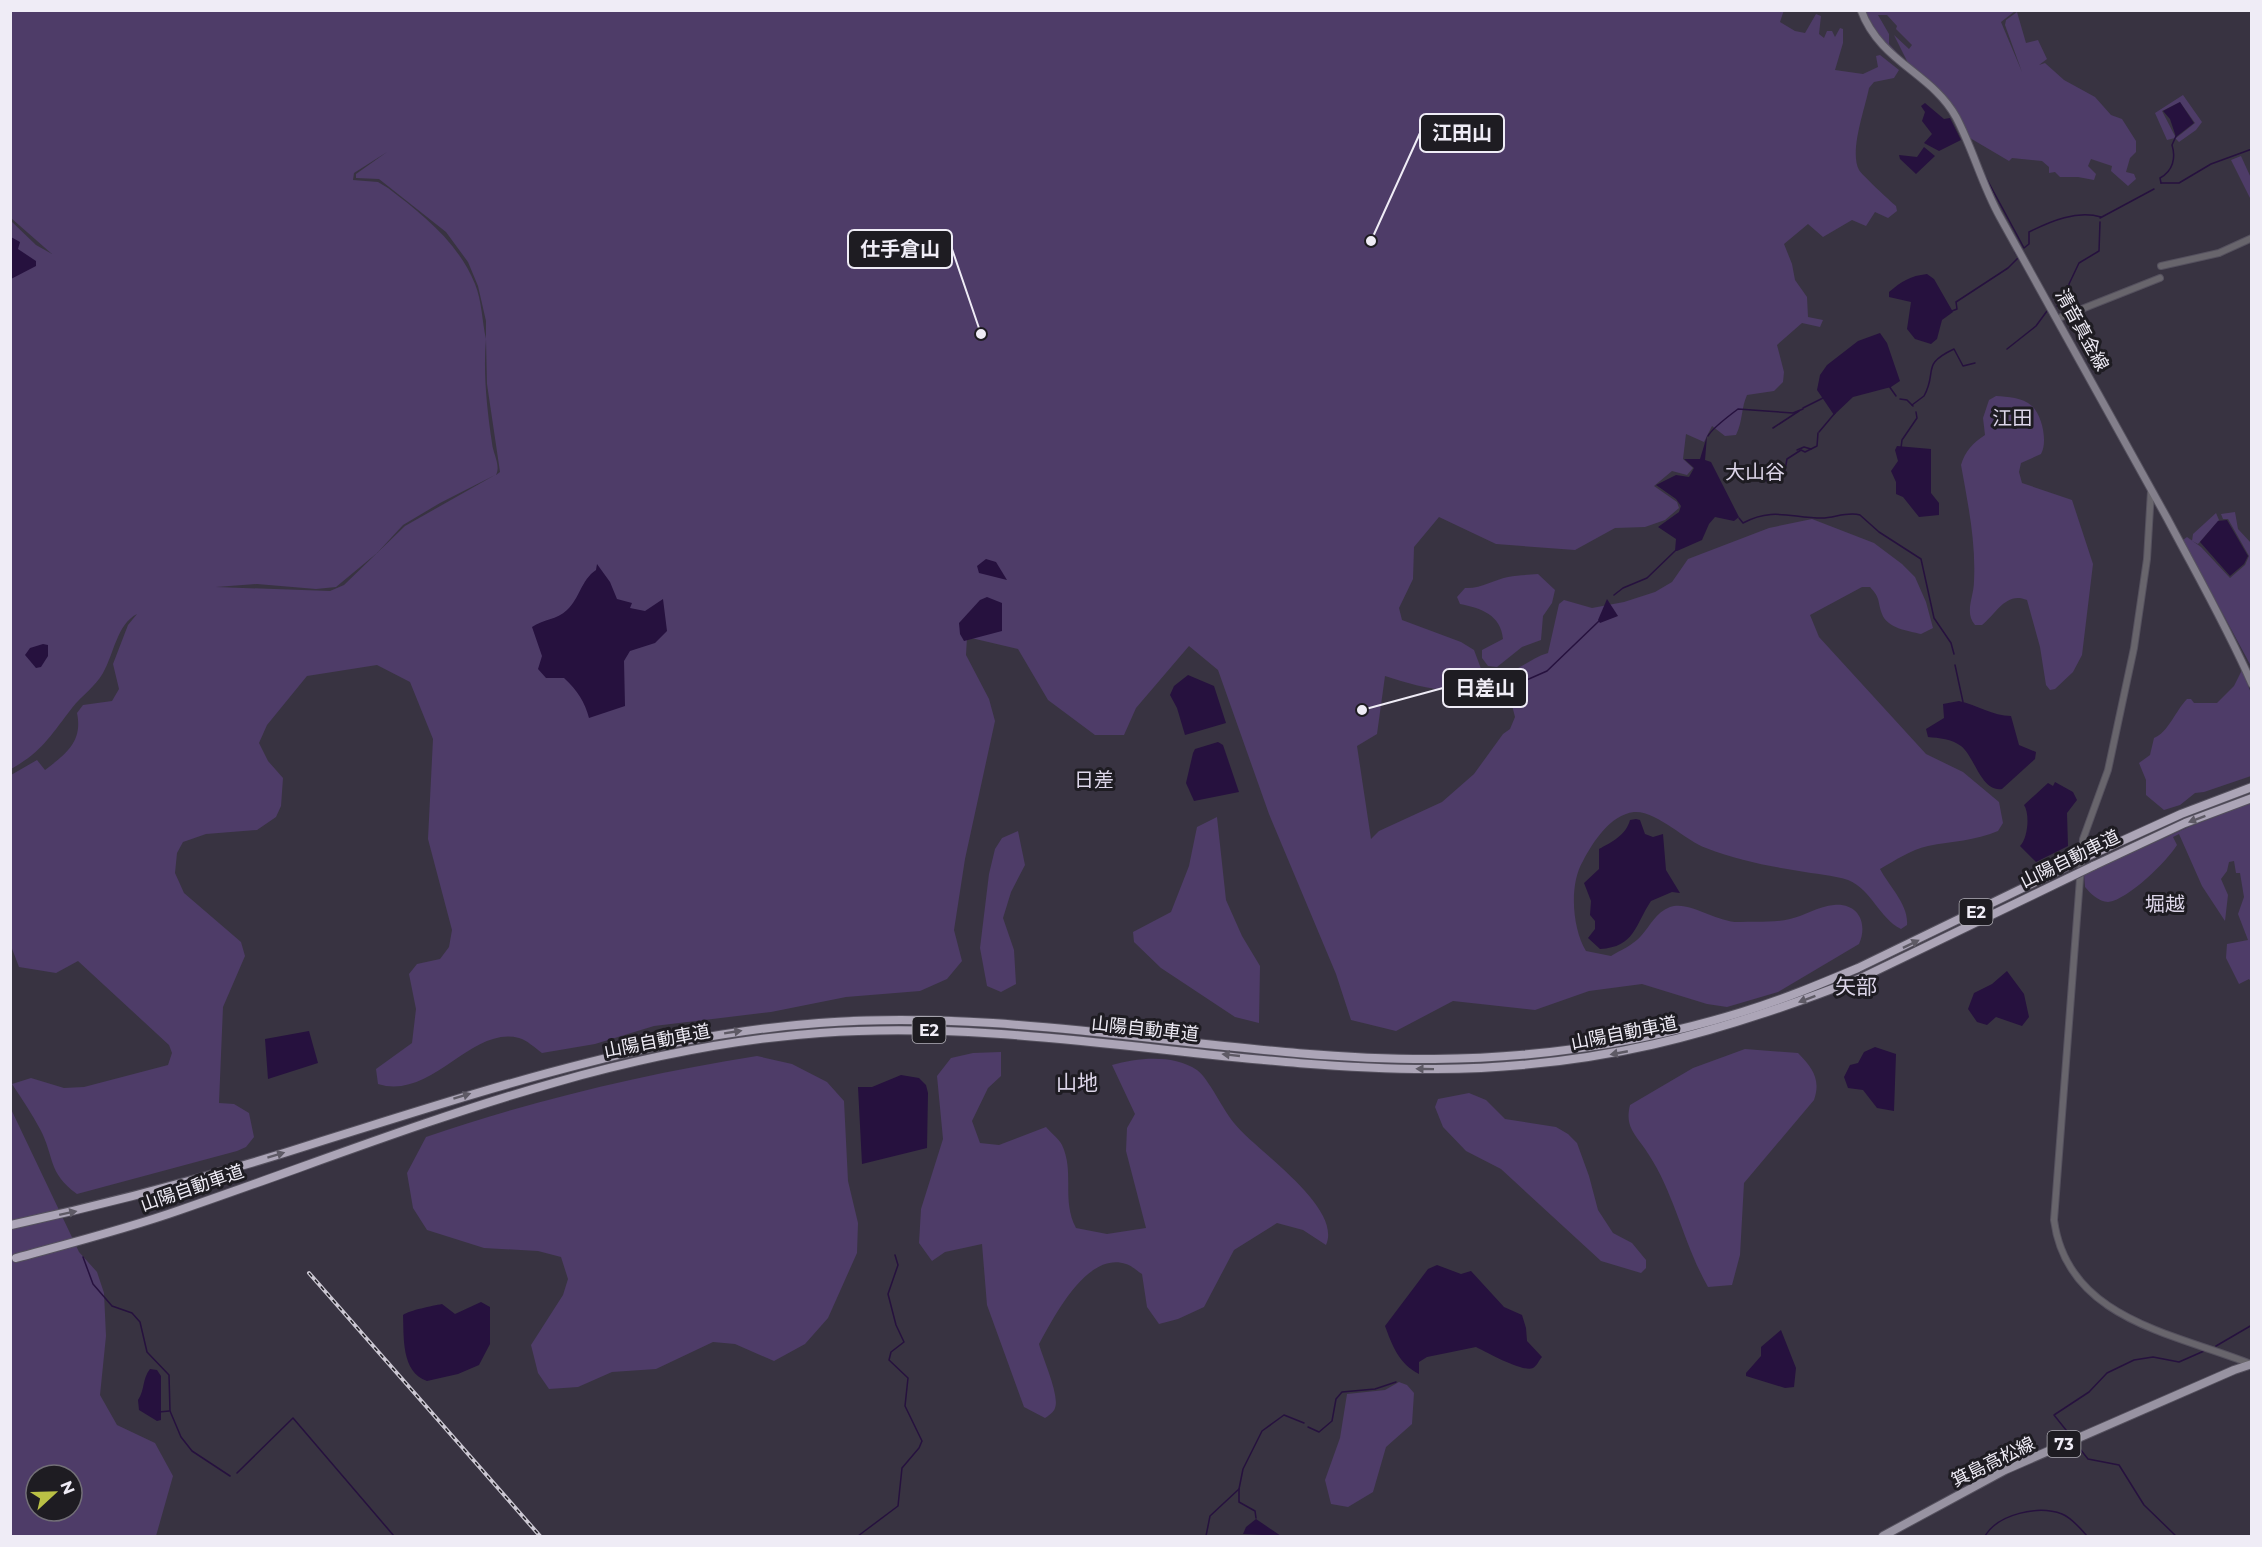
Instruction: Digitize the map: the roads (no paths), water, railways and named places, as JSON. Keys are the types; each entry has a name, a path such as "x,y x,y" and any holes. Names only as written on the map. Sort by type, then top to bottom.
{"highway":[{"name":"山陽自動車道","path":"11,1225 191,1181 562,1067 667,1043 744,1030 874,1020 963,1020 1050,1025 1369,1057 1492,1058 1585,1048 1675,1031 1746,1012 1858,968 2093,854 2181,814 2252,787"},
{"name":"山陽自動車道","path":"16,1258 180,1210 514,1093 613,1066 746,1041 819,1033 963,1030 1048,1035 1367,1067 1494,1068 1586,1059 1678,1041 1748,1021 1861,978 2185,823 2252,798"}],"main road":[{"name":"清音真金線","path":"1861,10 1871,32 1885,50 1932,88 1951,110 1991,200 2059,318 2233,642 2252,684"},
{"name":"箕島高松線","path":"1883,1536 2005,1470 2251,1364"}],"street":[{"path":"2161,266 2219,253 2252,238"},
{"path":"2059,318 2160,278"},
{"path":"2151,490 2147,559 2134,648 2108,770 2083,839 2054,1220 2058,1241 2067,1263 2082,1285 2105,1305 2136,1321 2251,1364"},
{"path":"2150,518 2156,512 2165,516"}],"waterway":[{"path":"2161,183 2160,178 2168,172 2172,164 2174,155 2172,145 2176,136"},
{"path":"2161,183 2179,183 2211,164 2252,149"},
{"path":"1984,174 2024,248 2029,244 2029,232 2046,224 2073,216 2101,217"},
{"path":"2100,218 2154,189"},
{"path":"2057,306 2069,299 2069,284 2079,263 2099,251 2100,222"},
{"path":"2015,252 2049,310"},
{"path":"1952,311 1957,309 1956,302 2008,268 2018,258"},
{"path":"2007,349 2036,326 2047,311"},
{"path":"1912,405 1924,396 1933,364 1944,355 1954,349 1963,366 1975,363"},
{"path":"1889,386 1896,396"},
{"path":"1803,408 1823,398"},
{"path":"1900,399 1907,400 1913,406"},
{"path":"1708,436 1738,409 1793,413 1803,409"},
{"path":"1773,428 1799,411"},
{"path":"1901,448 1902,440 1917,418 1916,412"},
{"path":"1819,432 1835,413"},
{"path":"1753,480 1774,481 1785,470 1787,459 1801,450 1805,452 1817,446 1818,433"},
{"path":"1797,450 1804,447 1811,449"},
{"path":"1739,518 1743,523 1773,514 1811,518 1860,515 1879,532 1921,559 1934,618 1951,643 1954,654"},
{"path":"1614,595 1623,588 1647,578 1675,551"},
{"path":"1513,686 1547,671 1599,621"},
{"path":"1955,665 1963,702"},
{"path":"858,1536 898,1506 902,1468 922,1441 905,1406 908,1378 889,1360 891,1352 904,1342 896,1325 888,1294 898,1265 895,1255"},
{"path":"83,1257 93,1284 112,1306 132,1313 140,1322 147,1352 169,1375 170,1411 181,1437 192,1451 230,1476"},
{"path":"2216,1346 2252,1325"},
{"path":"2070,1435 2054,1415 2089,1392 2107,1373 2134,1360 2153,1357 2179,1362 2204,1351"},
{"path":"1308,1427 1319,1432 1332,1421 1336,1399 1342,1392 1375,1389 1396,1382"},
{"path":"159,1412 169,1411"},
{"path":"1206,1536 1210,1516 1239,1489 1243,1469 1262,1431 1284,1415 1304,1423"},
{"path":"237,1473 293,1418 394,1536"},
{"path":"2076,1444 2088,1459 2119,1465 2144,1505 2176,1536"},
{"path":"1239,1489 1239,1502 1255,1511 1256,1518"},
{"path":"1985,1536 1999,1522 2019,1513 2031,1511 2052,1511 2062,1514 2087,1536"}],"railway":[{"path":"309,1273 540,1536"}],"place":[{"name":"江田山","path":"1371,241"},
{"name":"仕手倉山","path":"981,334"},
{"name":"日差山","path":"1362,710"}],"district":[{"name":"江田","path":"2012,418"},
{"name":"大山谷","path":"1755,472"},
{"name":"日差","path":"1094,780"},
{"name":"堀越","path":"2165,904"},
{"name":"矢部","path":"1856,986"},
{"name":"山地","path":"1077,1082"}]}
